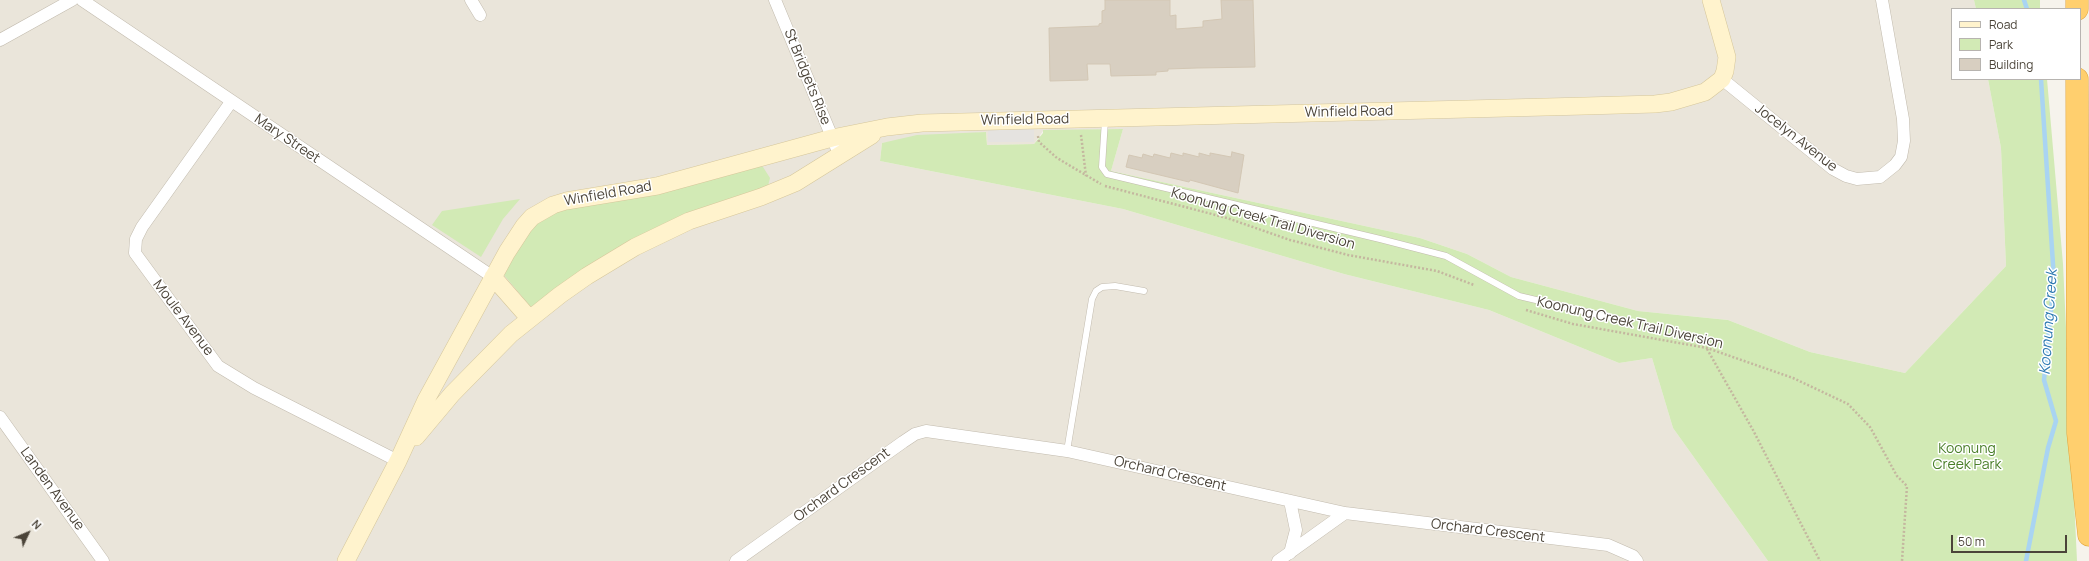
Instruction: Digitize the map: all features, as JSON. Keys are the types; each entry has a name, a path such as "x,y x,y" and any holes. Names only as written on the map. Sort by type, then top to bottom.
{"highway":[{"path":"2077,80 2078,433 2089,535"}],"street":[{"path":"0,40 72,0"},
{"name":"Mary Street","path":"82,0 493,277"},
{"path":"471,0 480,15"},
{"name":"St Bridgets Rise","path":"775,0 839,154"},
{"path":"1711,0 1727,57 1727,64 1722,79"},
{"name":"Jocelyn Avenue","path":"1722,79 1833,169 1846,176 1857,179 1880,177 1888,173 1901,157 1904,141 1903,120 1882,0"},
{"name":"Winfield Road","path":"346,561 398,461 426,400 493,277 524,226 542,210 566,200 657,186 832,138 887,127 922,122 1655,104 1696,95 1714,86 1722,79"},
{"name":"Moule Avenue","path":"232,102 142,227 136,239 135,253 218,366 254,388 398,461"},
{"name":"Winfield Road","path":"398,461 452,394 486,358 529,318 587,276 635,247 689,221 780,190 795,183 839,154 887,127"},
{"path":"493,277 529,318"},
{"name":"Landen Avenue","path":"0,417 103,561"},
{"name":"Orchard Crescent","path":"736,561 915,434 926,432 1066,451 1344,513 1608,545 1634,556 1637,561"},
{"path":"1290,501 1296,530 1290,553"},
{"path":"1278,561 1344,513"}],"lane":[{"path":"1105,118 1102,167 1107,174 1446,256 1520,296 1625,321"},
{"path":"1066,451 1092,299 1096,292 1102,287 1115,286 1144,291"}],"path":[{"path":"1080,119 1082,158 1086,176"},
{"name":"Koonung Creek Trail Diversion","path":"1038,120 1039,142 1057,158 1086,176 1124,192 1227,218 1290,240 1348,255 1436,271 1478,288"},
{"name":"Koonung Creek Trail Diversion","path":"1521,308 1547,318 1573,324 1707,348 1793,378 1848,404 1870,427 1898,476 1907,486 1902,561"},
{"path":"1707,348 1753,430 1820,561"}],"shaded area":[{"path":"0,0 1974,0 1976,8 1951,8 1951,80 1988,80 2001,148 2006,266 1905,373 1810,352 1728,320 1638,311 1511,277 1467,254 1420,238 1111,171 1123,129 1043,131 1034,144 987,145 986,132 882,143 880,161 1123,209 1344,274 1489,310 1619,363 1652,358 1673,428 1768,561 0,561"},
{"path":"1034,127 1034,142 988,142 988,128"}],"green space":[{"path":"1974,0 2040,0 2040,8 1976,8"},
{"name":"Koonung Creek Park","path":"1988,80 2047,80 2063,264 2077,561 1768,561 1673,428 1652,358 1619,363 1489,310 1344,274 1123,209 880,161 882,143 917,135 986,132 987,145 1034,144 1043,133 1043,130 1123,129 1111,171 1420,238 1467,254 1511,277 1638,311 1728,320 1810,352 1905,373 2006,266 2001,148"},
{"path":"759,165 763,167 770,178 768,186 533,307 530,306 503,273 516,246 549,212"},
{"path":"520,199 503,219 481,257 432,225 442,211"}],"building":[{"path":"1105,0 1170,0 1170,16 1176,15 1176,29 1203,27 1203,21 1222,19 1221,0 1253,0 1255,67 1168,69 1168,71 1156,72 1156,75 1111,76 1110,64 1087,64 1088,80 1050,81 1049,28 1099,26 1099,24 1102,23 1102,11 1105,10"},
{"path":"1232,152 1244,155 1238,193 1190,180 1189,182 1126,167 1129,155 1142,158 1143,154 1153,157 1154,154 1170,158 1171,153 1183,156 1183,153 1199,157 1199,153 1210,156 1210,153 1231,157"}],"waterway":[{"name":"Koonung Creek","path":"2024,0 2027,8"},
{"name":"Koonung Creek","path":"2026,561 2048,448 2056,421 2044,380 2054,280 2041,80"}]}
